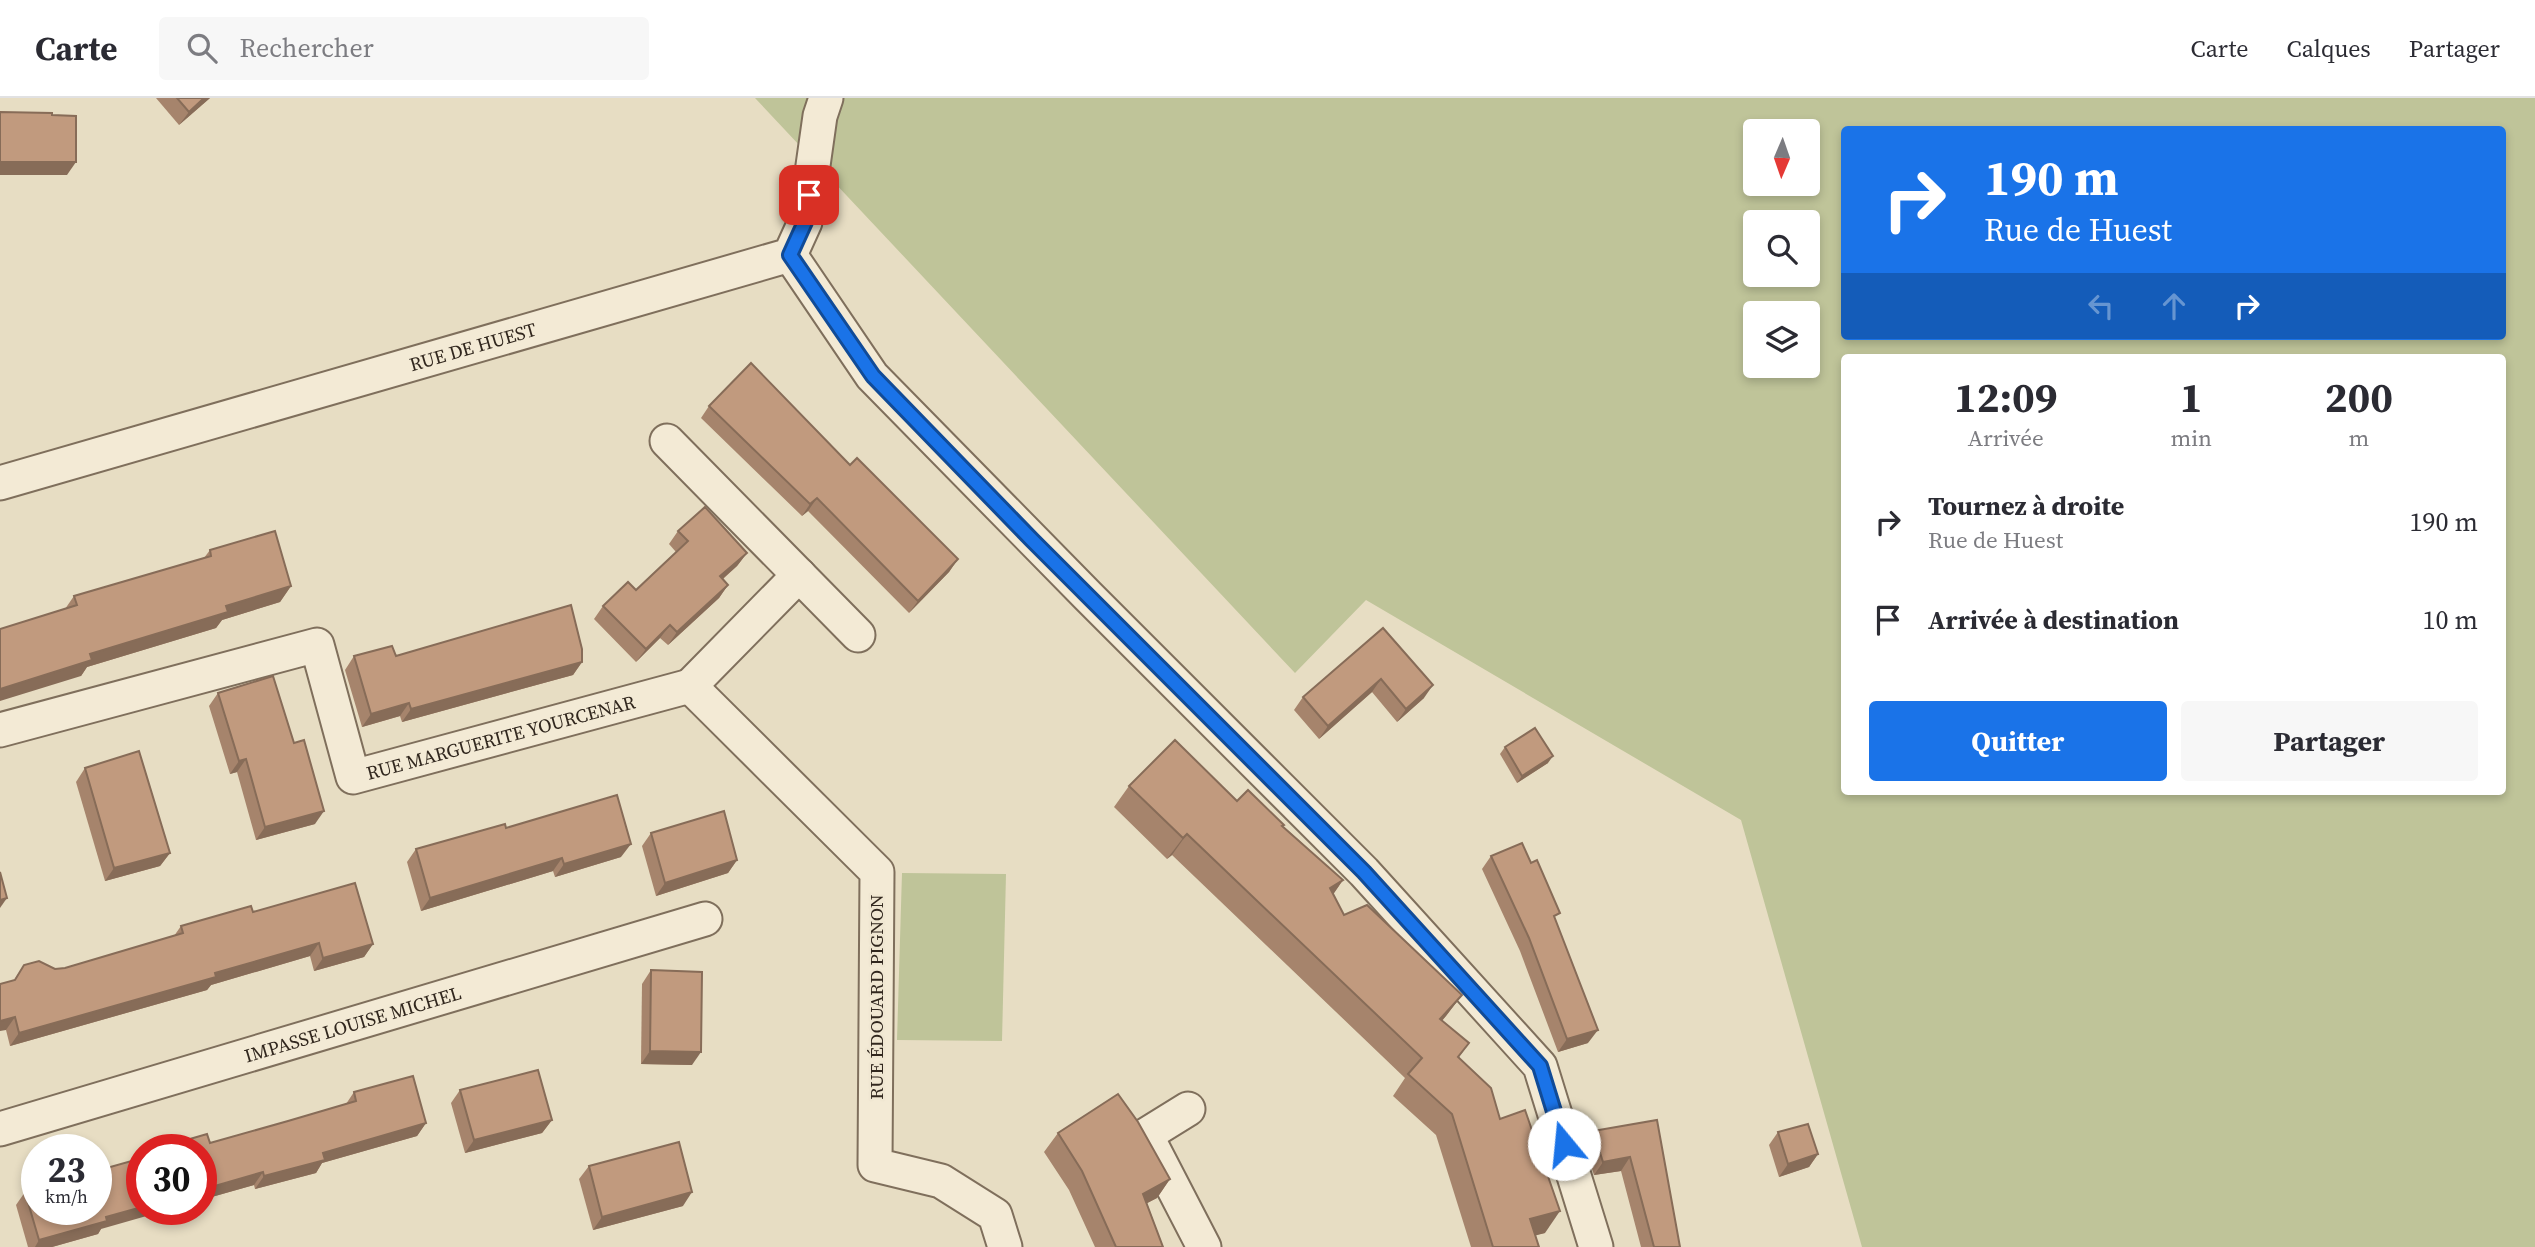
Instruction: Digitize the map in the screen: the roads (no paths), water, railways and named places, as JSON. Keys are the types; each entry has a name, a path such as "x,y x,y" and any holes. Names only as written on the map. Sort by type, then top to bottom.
{"street":[{"path":"826,98 820,116 805,222 790,255 873,376 1041,549 1364,872 1540,1066 1596,1247"},
{"name":"RUE DE HUEST","path":"0,483 790,255"},
{"path":"667,441 859,635"},
{"path":"691,686 799,575"},
{"name":"RUE MARGUERITE YOURCENAR","path":"0,730 317,645 353,777 691,686"},
{"name":"RUE ÉDOUARD PIGNON","path":"691,686 877,872 875,1165 941,1181 995,1215 1005,1247"},
{"name":"IMPASSE LOUISE MICHEL","path":"0,1129 705,919"},
{"path":"1188,1110 1146,1135 1204,1247"}]}
